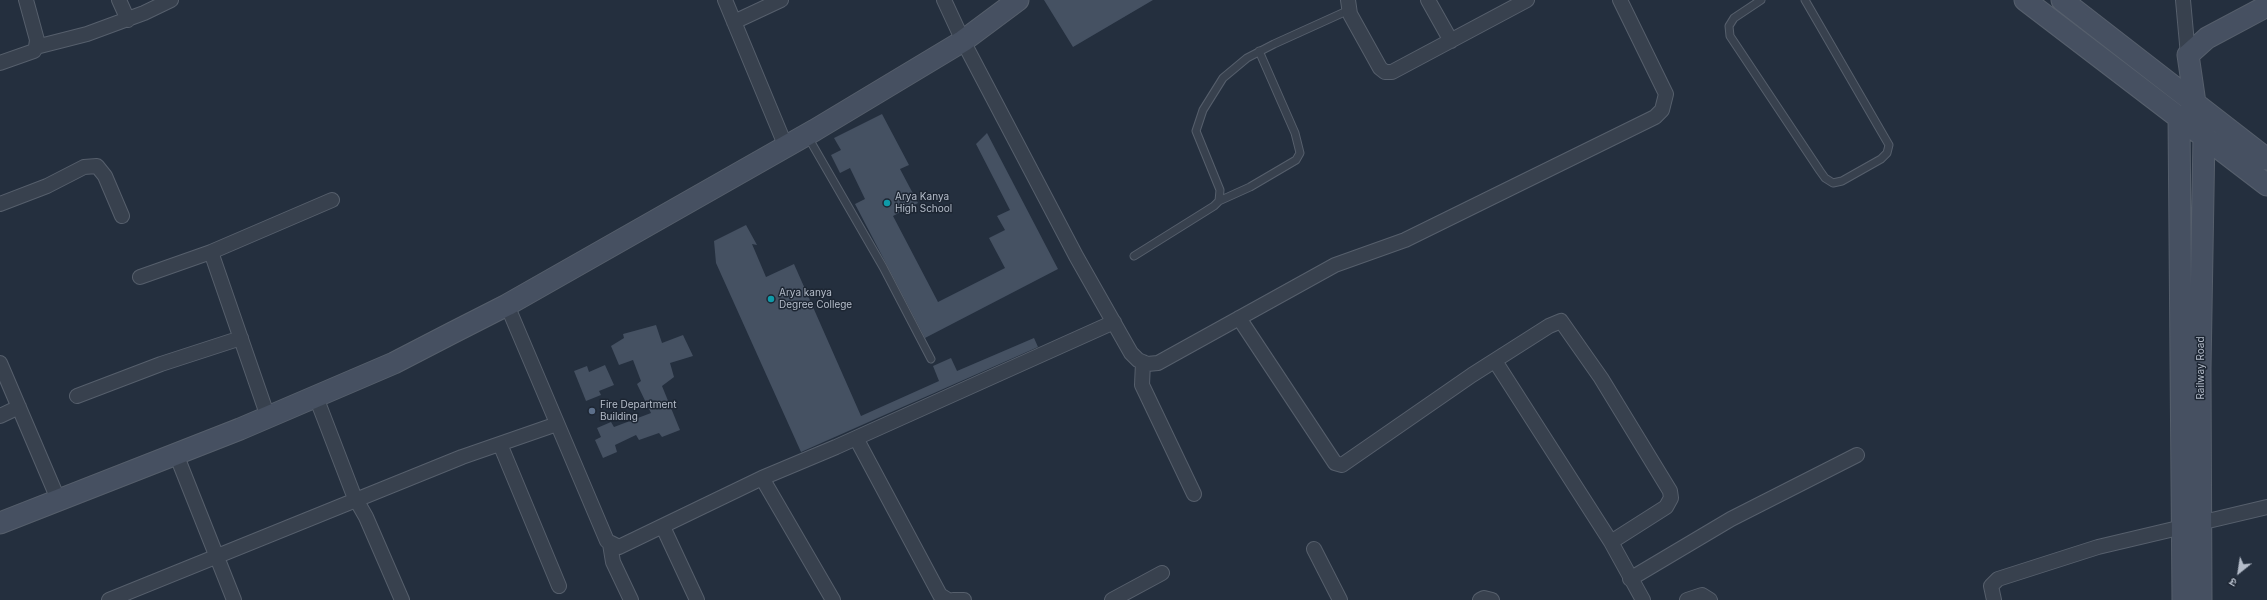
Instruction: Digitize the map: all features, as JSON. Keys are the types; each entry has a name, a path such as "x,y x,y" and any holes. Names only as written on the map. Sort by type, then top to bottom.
{"main road":[{"path":"0,523 316,397 394,363 507,305 807,135 963,41 1018,0"},
{"path":"2025,0 2204,135 2267,185"},
{"path":"2062,0 2195,103 2264,154"},
{"path":"2188,55 2207,38 2267,6"},
{"name":"Railway Road","path":"2188,55 2195,103 2204,135 2190,363 2191,526 2201,600"},
{"path":"2179,116 2190,363"},
{"path":"2183,600 2191,526"}],"street":[{"path":"0,63 34,51 36,47 37,40 26,0"},
{"path":"119,0 128,20"},
{"path":"36,47 87,34 128,20 171,0"},
{"path":"725,0 786,147"},
{"path":"734,22 781,0"},
{"path":"944,0 963,41 1076,256 1131,353 1143,362 1158,363 1335,265 1405,240 1655,117 1662,110 1666,94 1620,0"},
{"path":"1428,0 1450,41"},
{"path":"1349,5 1380,68 1385,72 1392,72 1450,41 1502,6 1527,0"},
{"path":"2183,0 2188,55"},
{"path":"0,204 47,186 84,168 97,166 105,176 122,216"},
{"path":"140,277 211,252 332,200"},
{"path":"211,252 268,417"},
{"path":"507,305 607,541 610,544 613,562 631,600"},
{"path":"1239,318 1338,465 1349,462 1495,361 1549,326 1561,321 1601,378 1670,491 1671,498 1666,507 1611,542"},
{"path":"610,544 619,547 626,545 762,478 856,438 1114,322"},
{"path":"77,396 162,364 241,338"},
{"path":"1495,361 1611,542 1643,600"},
{"path":"1143,362 1142,385 1194,494"},
{"path":"0,363 58,499"},
{"path":"316,397 356,500 366,517 402,600"},
{"path":"0,416 19,408"},
{"path":"109,600 356,500 500,444 557,424"},
{"path":"856,438 940,595 948,600"},
{"path":"500,444 559,586"},
{"path":"176,454 234,600"},
{"path":"1630,578 1731,519 1857,454"},
{"path":"762,478 832,600"},
{"path":"1994,600 1991,586 1998,579 2098,547 2267,507"},
{"path":"663,527 697,600"},
{"path":"1314,550 1340,600"},
{"path":"1112,600 1162,573"},
{"path":"1687,600 1702,595 1710,600"},
{"path":"1480,600 1484,598 1492,600"},
{"path":"952,600 964,600"}],"lane":[{"path":"1761,0 1734,18 1729,26 1730,36 1820,171 1825,178 1832,183 1842,181 1881,159 1887,153 1889,145 1805,0"},
{"path":"1219,201 1220,190 1197,138 1197,125 1203,110 1223,78 1247,58 1349,5"},
{"path":"1134,256 1214,206 1219,201 1250,187 1296,160 1300,153 1295,133 1259,52"},
{"path":"807,135 883,267 931,359"}],"building":[{"path":"1044,0 1153,0 1073,47"},
{"name":"Arya Kanya High School","path":"882,114 909,165 900,169 918,203 893,216 938,302 1005,268 989,238 1005,230 997,216 1010,210 976,144 987,133 1058,269 925,338 855,204 865,199 850,168 840,173 831,155 841,150 834,138"},
{"name":"Arya kanya Degree College","path":"746,225 757,245 752,244 766,277 794,264 861,416 939,381 933,366 951,358 957,371 1034,338 1038,347 801,452 716,263 714,241"},
{"path":"656,325 662,343 683,335 693,356 670,363 674,377 662,386 680,430 662,437 659,433 639,440 636,435 615,445 617,452 603,458 595,440 601,437 597,428 611,422 614,427 651,413 637,384 641,381 633,360 619,365 611,346 624,338 623,334"},
{"path":"605,365 614,385 599,391 601,395 586,401 574,371 587,366 589,372"}],"place":[{"name":"Arya Kanya High School","path":"887,203"},
{"name":"Arya kanya Degree College","path":"771,299"},
{"name":"Fire Department Building","path":"592,411"}]}
